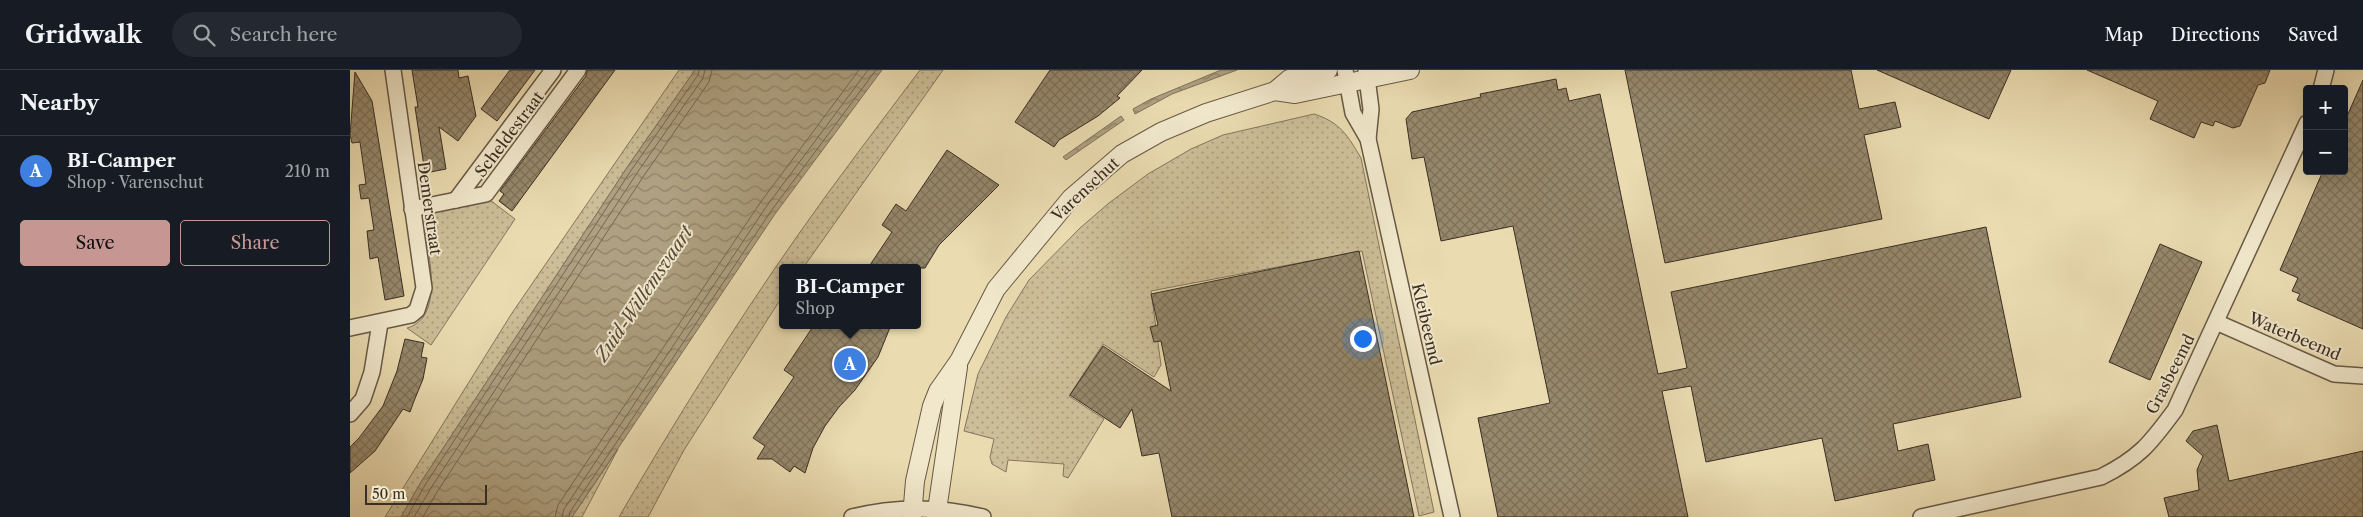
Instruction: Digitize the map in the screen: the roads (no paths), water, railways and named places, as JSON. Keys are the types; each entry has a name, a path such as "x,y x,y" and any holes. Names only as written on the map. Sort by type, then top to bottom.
{"street":[{"name":"Demerstraat","path":"350,328 411,315 417,310 424,288 393,70"},
{"name":"Scheldestraat","path":"456,200 553,70"},
{"name":"Scheldestraat","path":"412,209 486,194 578,70"},
{"name":"Varenschut","path":"1275,92 1289,80 1328,70"},
{"name":"Varenschut","path":"913,512 915,481 932,406 938,391 959,361 996,289 1047,226 1078,192 1122,154 1161,132 1234,104 1275,92 1295,94 1346,77 1410,70"},
{"path":"2323,85 2326,70"},
{"name":"Kleibeemd","path":"1367,74 1371,109 1368,139"},
{"name":"Kleibeemd","path":"1346,77 1353,113 1368,139 1452,517"},
{"name":"Grasbeemd","path":"1921,517 2101,478 2128,463 2152,441 2175,410 2304,130"},
{"name":"Waterbeemd","path":"2216,322 2334,374 2363,376"},
{"path":"350,414 363,399 372,372 380,323"},
{"name":"Varenschut","path":"936,513 959,361"},
{"path":"852,517 874,512 936,513 983,517"}],"water":[{"name":"Zuid-Willemsvaart","path":"695,70 882,70 775,214 572,517 401,517 421,482 628,166"},
{"path":"1221,70 1237,70 1172,94 1135,114 1133,109 1151,99"},
{"path":"1121,116 1124,120 1066,160 1063,157"}],"place":[{"name":"BI-Camper","path":"850,364"}]}
